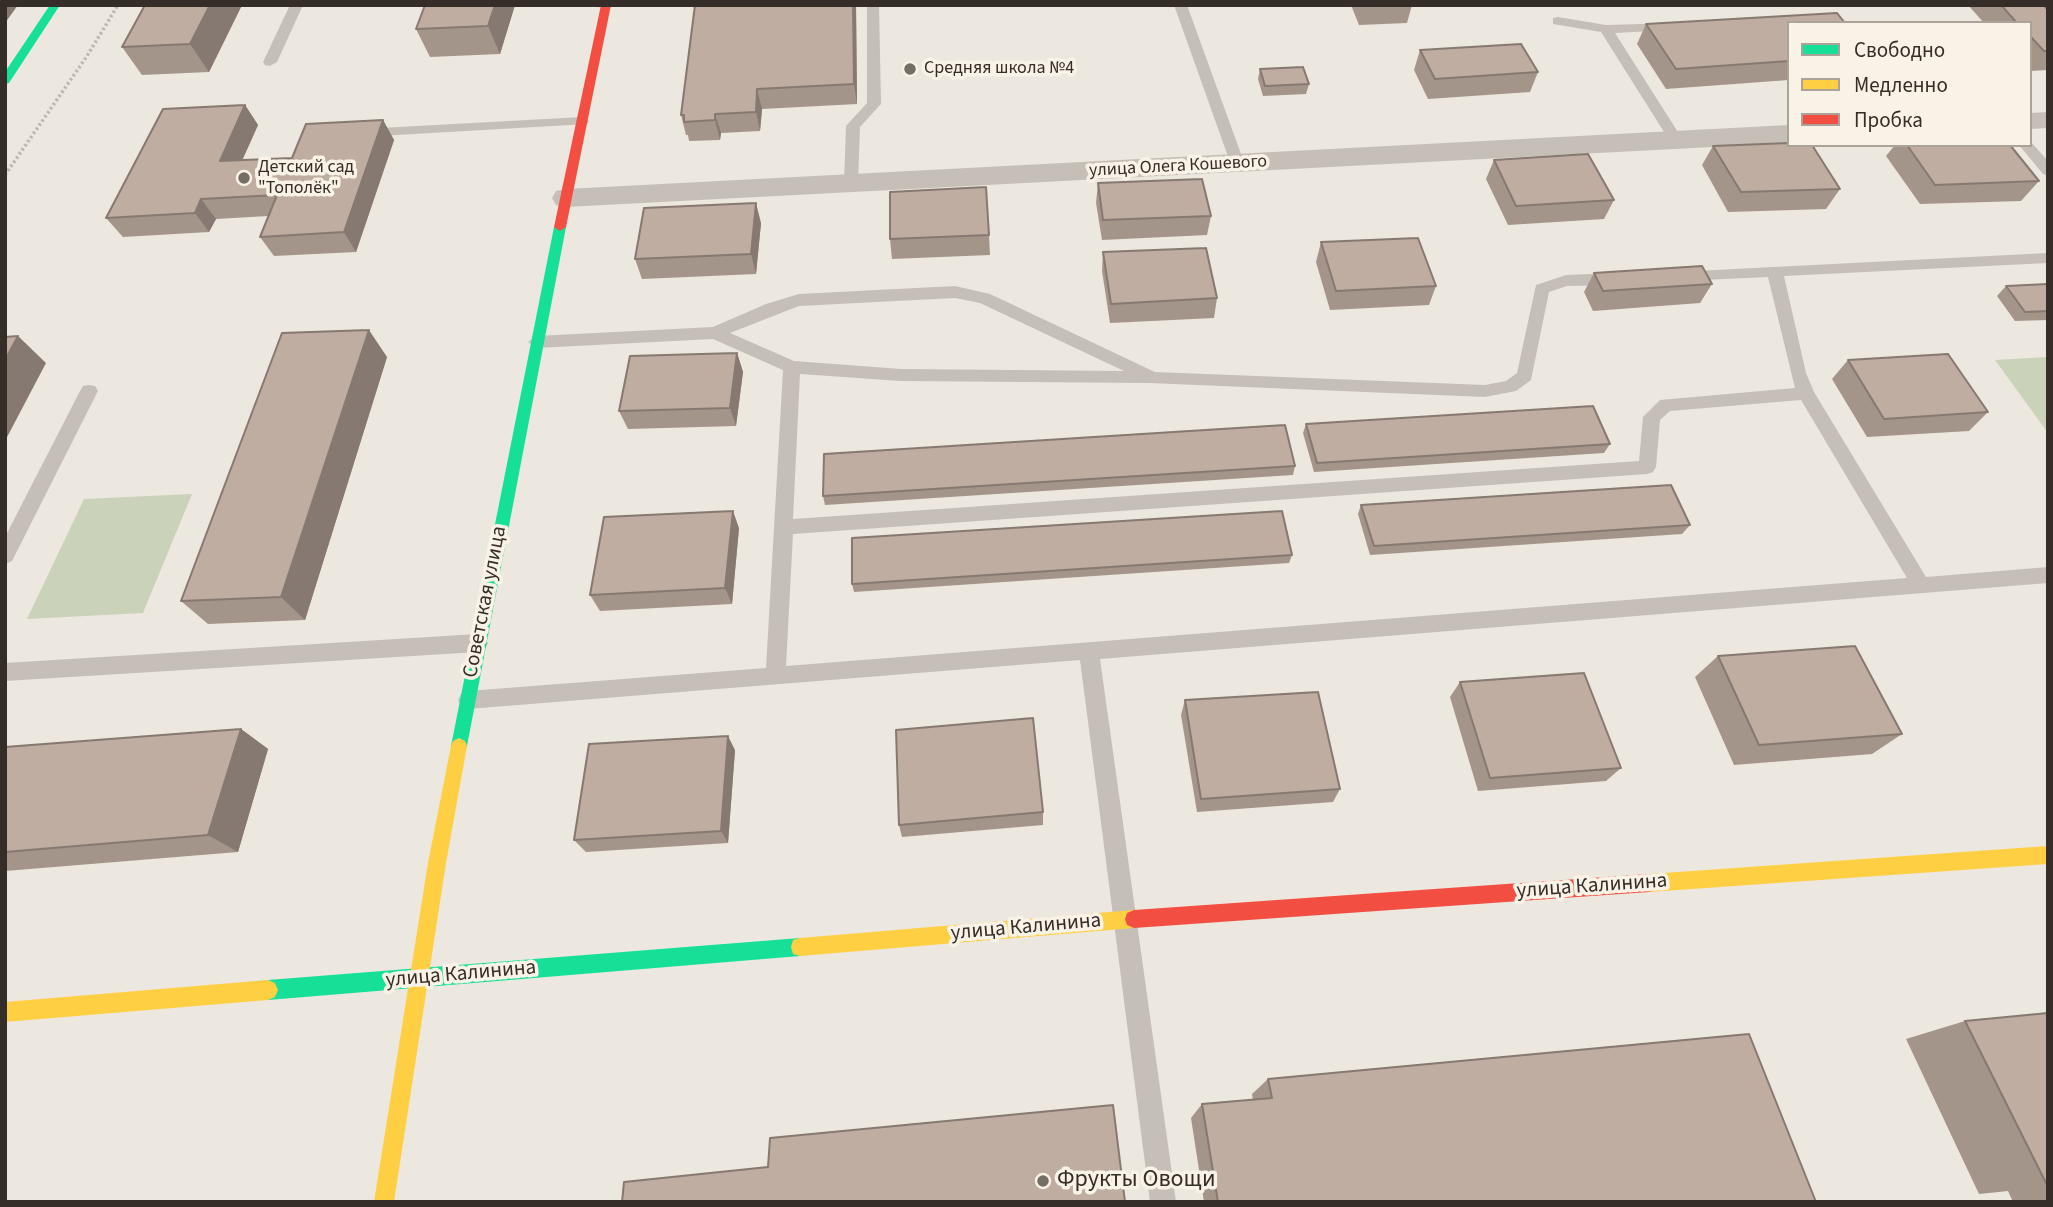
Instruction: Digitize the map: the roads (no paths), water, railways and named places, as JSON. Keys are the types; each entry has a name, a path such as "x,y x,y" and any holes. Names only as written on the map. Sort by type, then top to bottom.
{"street":[{"path":"5,81 55,5"},
{"name":"Советская улица","path":"384,1202 418,979 478,643 536,342 606,5"},
{"name":"улица Олега Кошевого","path":"566,198 1787,134"},
{"name":"улица Калинина","path":"5,1012 1125,920 2048,855"}],"lane":[{"path":"270,62 297,5"},
{"path":"851,184 853,126 874,104 873,5"},
{"path":"1180,5 1238,164"},
{"path":"1558,20 1606,29 1687,25"},
{"path":"1606,29 1676,140"},
{"path":"353,134 582,121"},
{"path":"2028,147 2048,171"},
{"path":"1664,277 2048,258"},
{"path":"1775,273 1798,373 1807,393 1920,584"},
{"path":"715,333 792,367 901,375 1153,378 1485,391 1510,387 1525,376 1542,289 1566,281 1636,278"},
{"path":"536,342 715,333 772,308 799,300 955,292 984,298 1153,378"},
{"path":"776,674 792,367"},
{"path":"5,556 89,391"},
{"path":"783,527 1647,467 1652,416 1666,405 1807,393"},
{"path":"468,699 2048,575"},
{"path":"5,672 478,643"},
{"path":"1089,650 1163,1202"}],"place":[{"name":"Средняя школа №4","path":"910,69"},
{"name":"Детский сад \"Тополёк\"","path":"244,178"},
{"name":"Фрукты Овощи","path":"1043,1181"}]}
